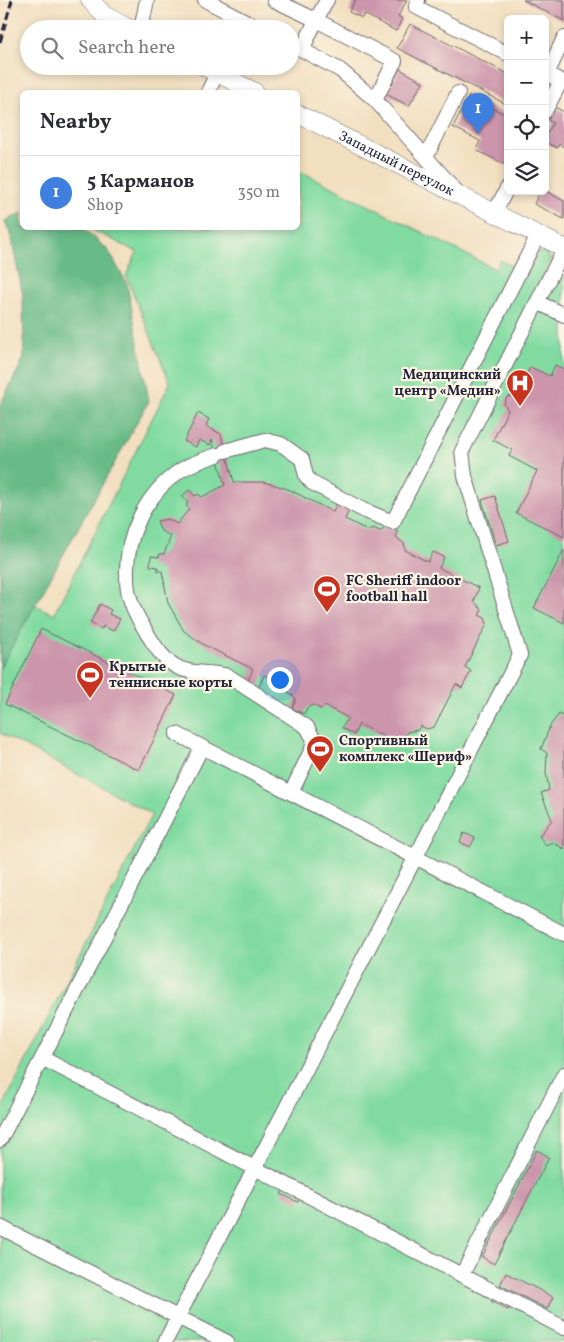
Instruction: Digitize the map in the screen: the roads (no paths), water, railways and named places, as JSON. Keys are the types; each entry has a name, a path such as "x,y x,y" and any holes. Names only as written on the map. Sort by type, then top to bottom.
{"main road":[{"path":"90,0 104,15 113,20"},
{"path":"220,75 251,90"},
{"name":"Западный переулок","path":"300,115 564,248"}],"street":[{"path":"143,20 147,0"},
{"path":"274,0 395,61 375,100"},
{"path":"300,42 316,20 327,0"},
{"path":"418,0 416,7 504,52"},
{"path":"213,2 245,20"},
{"path":"549,67 564,38"},
{"path":"300,49 340,70 375,100 463,198"},
{"path":"208,90 210,75"},
{"path":"549,75 560,81 559,96 549,107"},
{"path":"426,157 458,93"},
{"path":"494,213 504,194"},
{"path":"291,793 314,740 307,728 228,676 178,668 157,650 136,615 126,580 128,552 137,521 158,490 182,470 221,453 264,440 281,444 302,459 306,476 312,483 363,510 393,522 538,235"},
{"path":"165,1342 520,655 465,476 462,451 564,248"},
{"path":"537,302 564,315"},
{"path":"177,734 564,934"},
{"path":"0,1140 202,747"},
{"path":"42,1058 564,1328"},
{"path":"462,1275 564,1074"},
{"path":"0,1227 227,1342"}],"railway":[{"path":"0,42 12,0"}],"place":[{"name":"5 Карманов","path":"478,134"},
{"name":"Медицинский центр «Медин»","path":"520,407"},
{"name":"FC Sheriff indoor football hall","path":"327,613"},
{"name":"Крытые теннисные корты","path":"90,699"},
{"name":"Спортивный комплекс «Шериф»","path":"320,773"}]}
